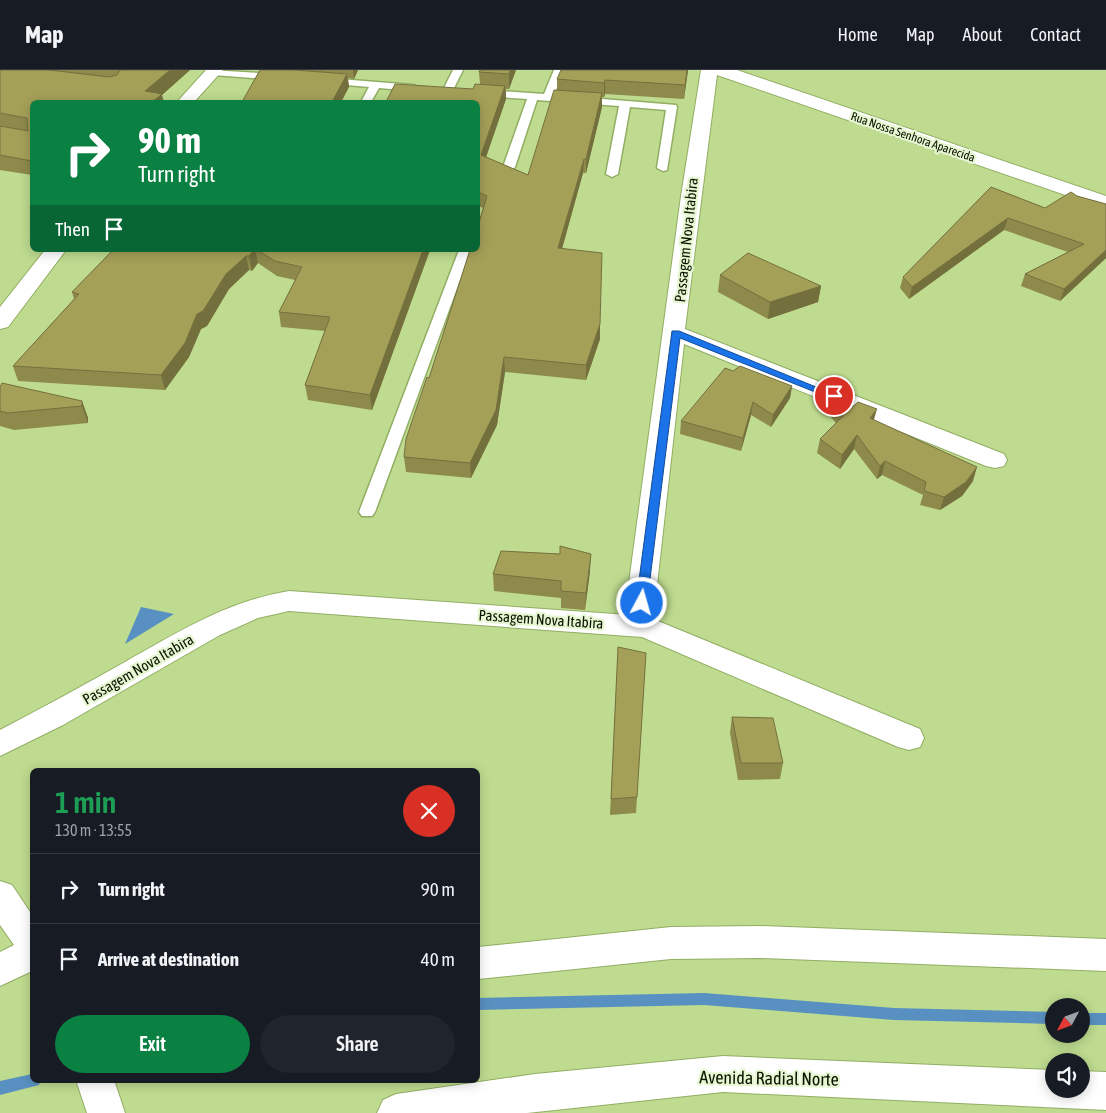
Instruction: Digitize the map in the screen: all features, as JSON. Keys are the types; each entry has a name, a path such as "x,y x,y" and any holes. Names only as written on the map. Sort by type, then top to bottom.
{"street":[{"name":"Passagem Nova Itabira","path":"0,744 63,712 218,624 265,604 299,602 646,627 642,603 644,575 676,333 698,137 709,70"},
{"name":"Rua Nossa Senhora Aparecida","path":"720,70 1106,203"},
{"path":"187,100 214,71"},
{"path":"0,322 54,252"},
{"path":"676,333 995,460"},
{"path":"646,627 909,738"},
{"path":"0,896 30,940"},
{"path":"480,963 579,950 671,943 770,942 1106,954"},
{"path":"0,970 30,954"},
{"name":"Avenida Radial Norte","path":"396,1113 535,1092 722,1074 1045,1089"},
{"path":"96,1083 106,1113"},
{"name":"Avenida Radial Norte","path":"1090,1090 1106,1091"}],"lane":[{"path":"358,83 365,70"},
{"path":"448,90 458,70"},
{"path":"548,98 559,70"},
{"path":"214,71 290,78"},
{"path":"320,80 421,88"},
{"path":"367,100 376,85"},
{"path":"476,92 672,107 663,168"},
{"path":"509,167 533,97"},
{"path":"612,174 625,104"},
{"path":"367,512 464,252"}],"water":[{"path":"141,607 174,614 125,644"}],"building":[{"path":"0,70 49,70 109,77 117,75 120,70 170,70 145,91 162,94 154,100 30,100 30,161 0,155 0,126 28,131 27,118 0,113"},
{"path":"260,70 295,70 347,74 333,100 243,100"},
{"path":"480,70 510,70 509,74 479,72"},
{"path":"561,70 687,70 685,85 605,80 604,83 557,79"},
{"path":"395,84 473,89 475,84 505,86 481,155 528,175 554,90 602,93 586,159 584,159 558,248 602,253 600,324 586,365 504,357 496,410 470,463 404,457 406,439 427,377 429,378 469,252 480,252 480,219 487,196 480,193 480,100 387,100"},
{"path":"991,187 1045,208 1071,192 1077,196 1106,204 1106,250 1064,289 1025,274 1084,244 1008,218 912,287 903,277"},
{"path":"111,252 252,252 226,274 203,311 197,314 185,343 161,375 13,366 79,294 72,292"},
{"path":"260,252 422,252 370,395 305,385 330,317 279,312 302,267 275,261"},
{"path":"748,253 821,286 770,302 720,275"},
{"path":"740,366 792,386 773,415 753,402 743,438 681,421 725,368 733,371"},
{"path":"2,383 82,401 82,406 7,413 0,411 0,387"},
{"path":"832,402 849,410 858,402 877,409 870,418 977,467 966,482 944,497 924,491 926,482 885,461 880,466 857,435 842,455 820,439 843,416"},
{"path":"560,546 591,554 586,593 561,591 561,581 493,574 501,551 560,554"},
{"path":"618,647 646,653 637,797 611,799"},
{"path":"732,717 773,718 783,763 741,763"}],"waterway":[{"path":"480,1004 704,999 894,1014 1045,1018"},
{"path":"1090,1019 1106,1019"},
{"path":"0,1088 30,1081"}],"route":[{"path":"642,603 644,575 676,333 834,396"}]}
